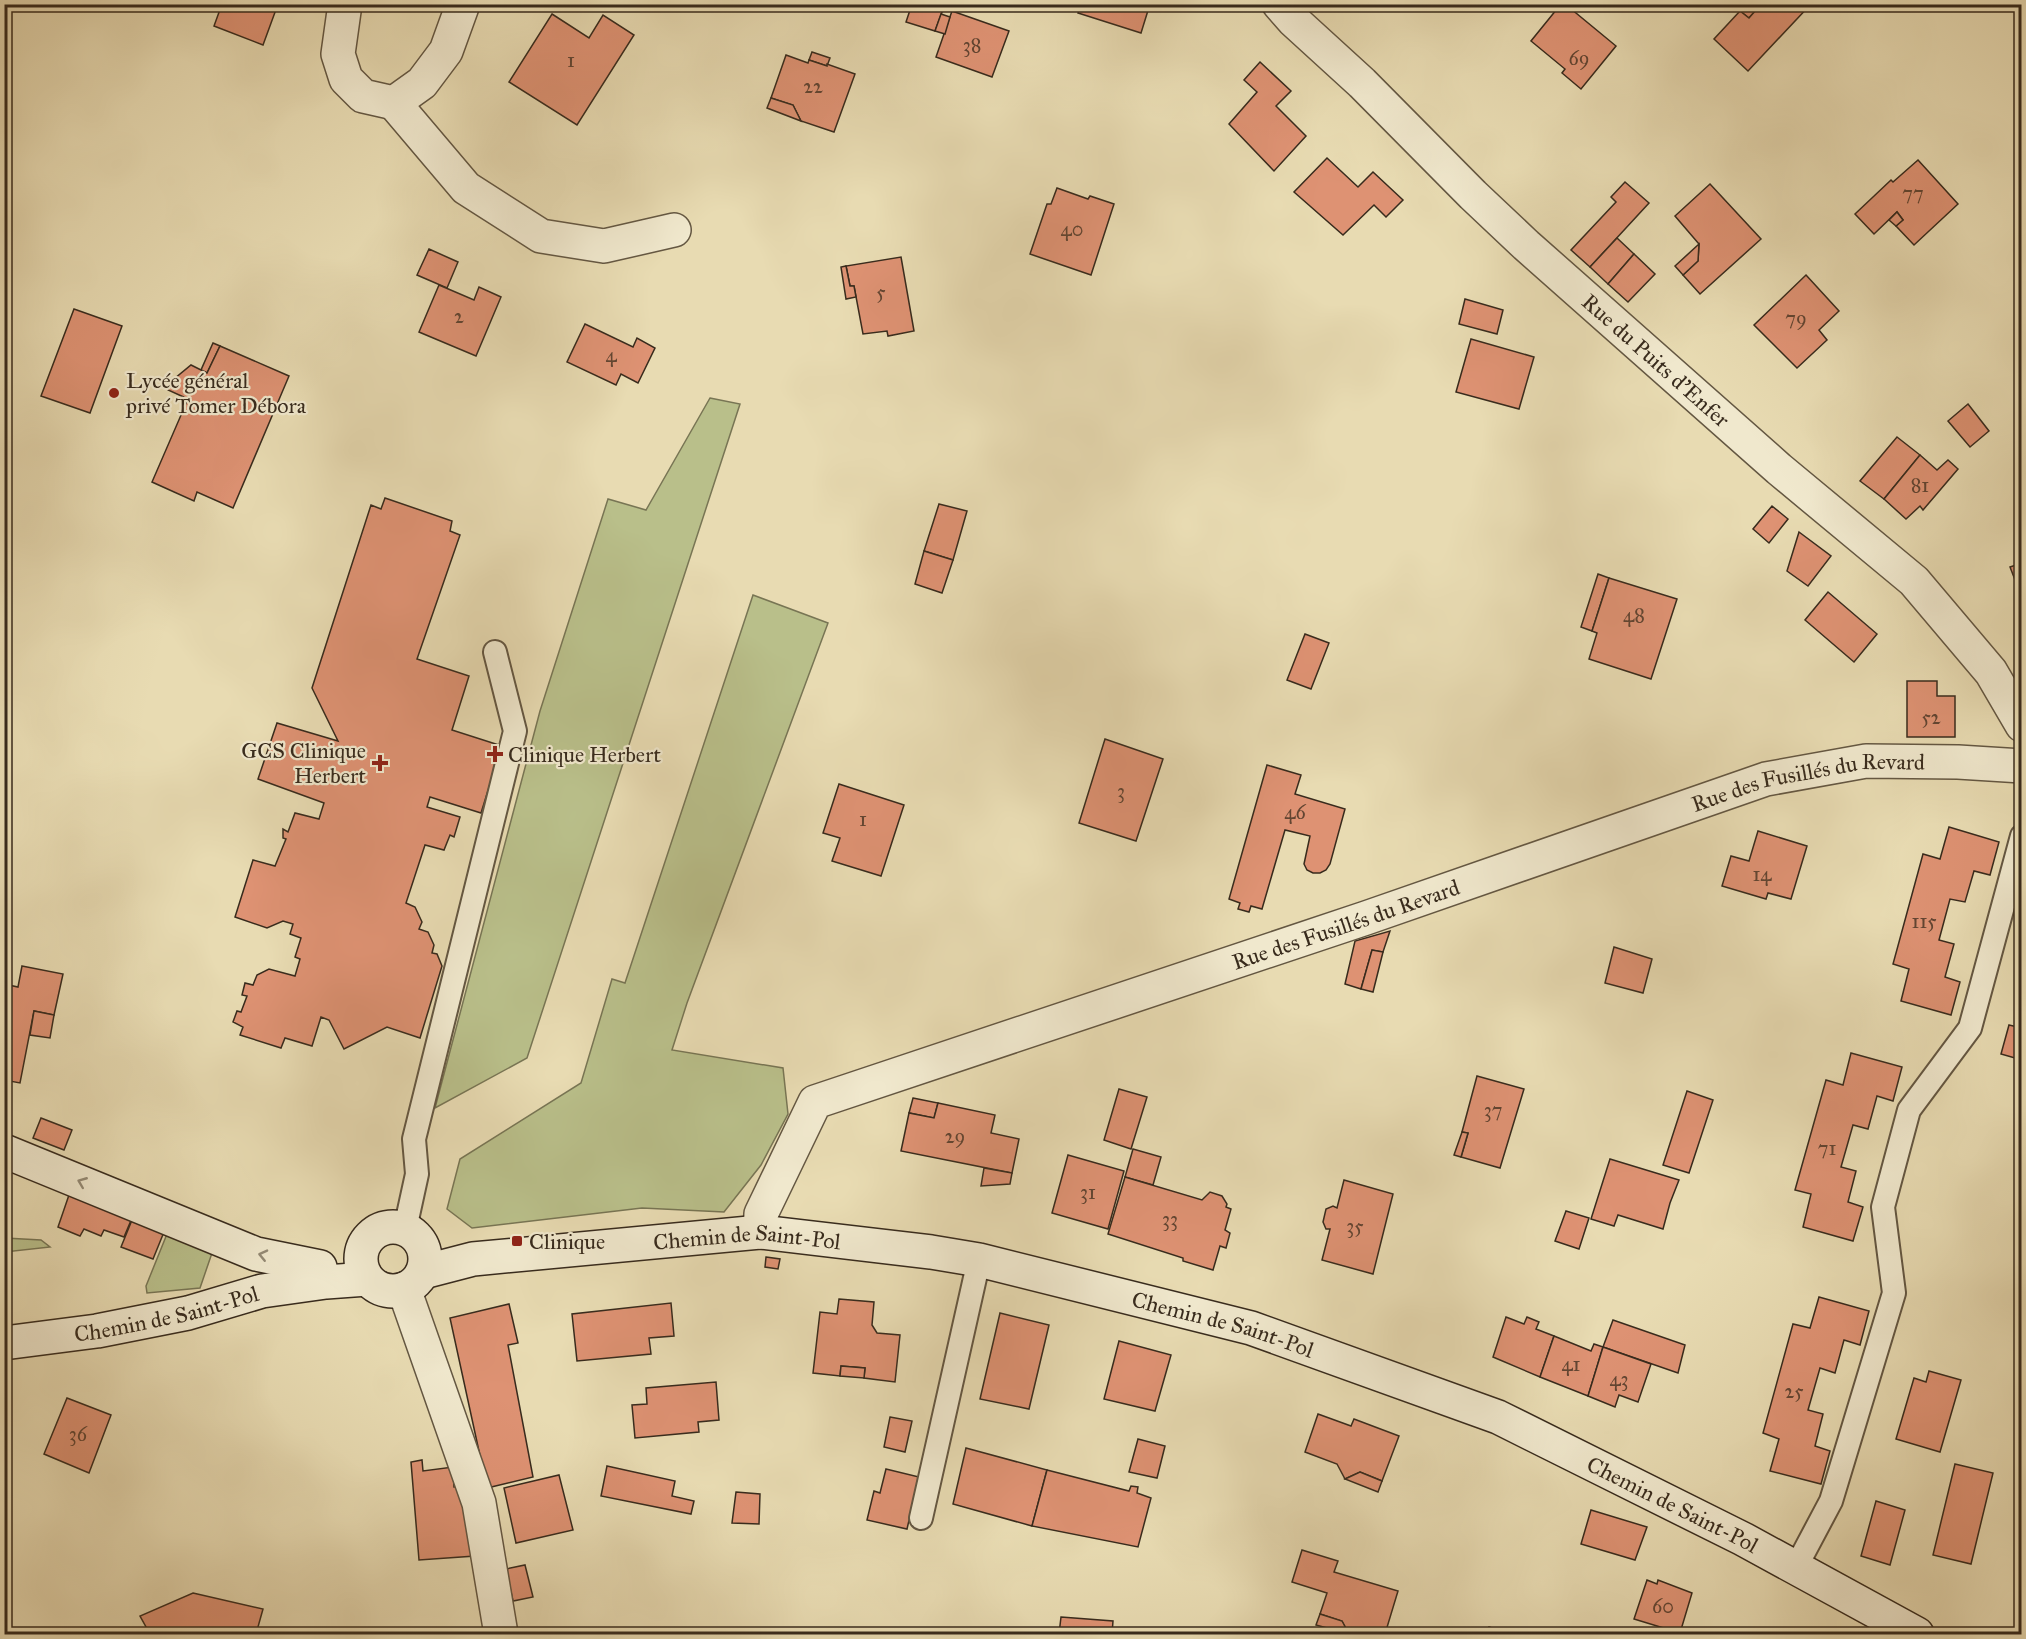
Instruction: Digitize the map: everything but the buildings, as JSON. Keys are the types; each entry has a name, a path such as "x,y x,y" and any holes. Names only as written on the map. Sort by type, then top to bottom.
{"street":[{"path":"345,4 338,54 346,79 363,96 394,103 466,188 541,236 604,246 674,230"},
{"path":"394,103 422,83 446,51 463,4"},
{"name":"Rue du Puits d'Enfer","path":"1287,10 1526,245 1755,449 1914,581 1991,672 2022,725"},
{"name":"Rue des Fusillés du Revard","path":"760,1232 761,1214 815,1102 1377,914 1766,779 1866,761 1958,762 2022,766"},
{"path":"4,1150 256,1254 323,1274 364,1268"},
{"path":"416,1259 394,1291 384,1290 375,1286 364,1268 362,1247 368,1238 385,1227 416,1259 479,1503 501,1635"},
{"name":"Chemin de Saint-Pol","path":"416,1259 473,1259 760,1232 931,1252 979,1260 1251,1328 1498,1418 1796,1567 1917,1635"},
{"name":"Chemin de Saint-Pol","path":"4,1343 97,1331 188,1313 323,1274"}],"lane":[{"path":"416,1259 415,1133 515,731 495,652"},
{"path":"1796,1567 1831,1501 1894,1293 1883,1207 1909,1110 1970,1028 2022,836"},
{"path":"921,1518 979,1260"}],"green space":[{"path":"710,398 740,404 527,1058 435,1108 540,711 608,499 646,510"},
{"path":"753,595 828,623 687,1003 672,1050 783,1068 788,1114 761,1165 724,1212 642,1208 472,1228 447,1209 460,1159 581,1083 612,979 625,983"},
{"path":"167,1234 212,1253 200,1288 147,1293 146,1286"},
{"path":"5,1238 41,1240 50,1247 5,1252"}],"place":[{"name":"Lycée général privé Tomer Débora","path":"114,393"},
{"name":"Clinique Herbert","path":"495,754"},
{"name":"GCS Clinique Herbert","path":"380,763"},
{"name":"Clinique","path":"517,1241"}]}
